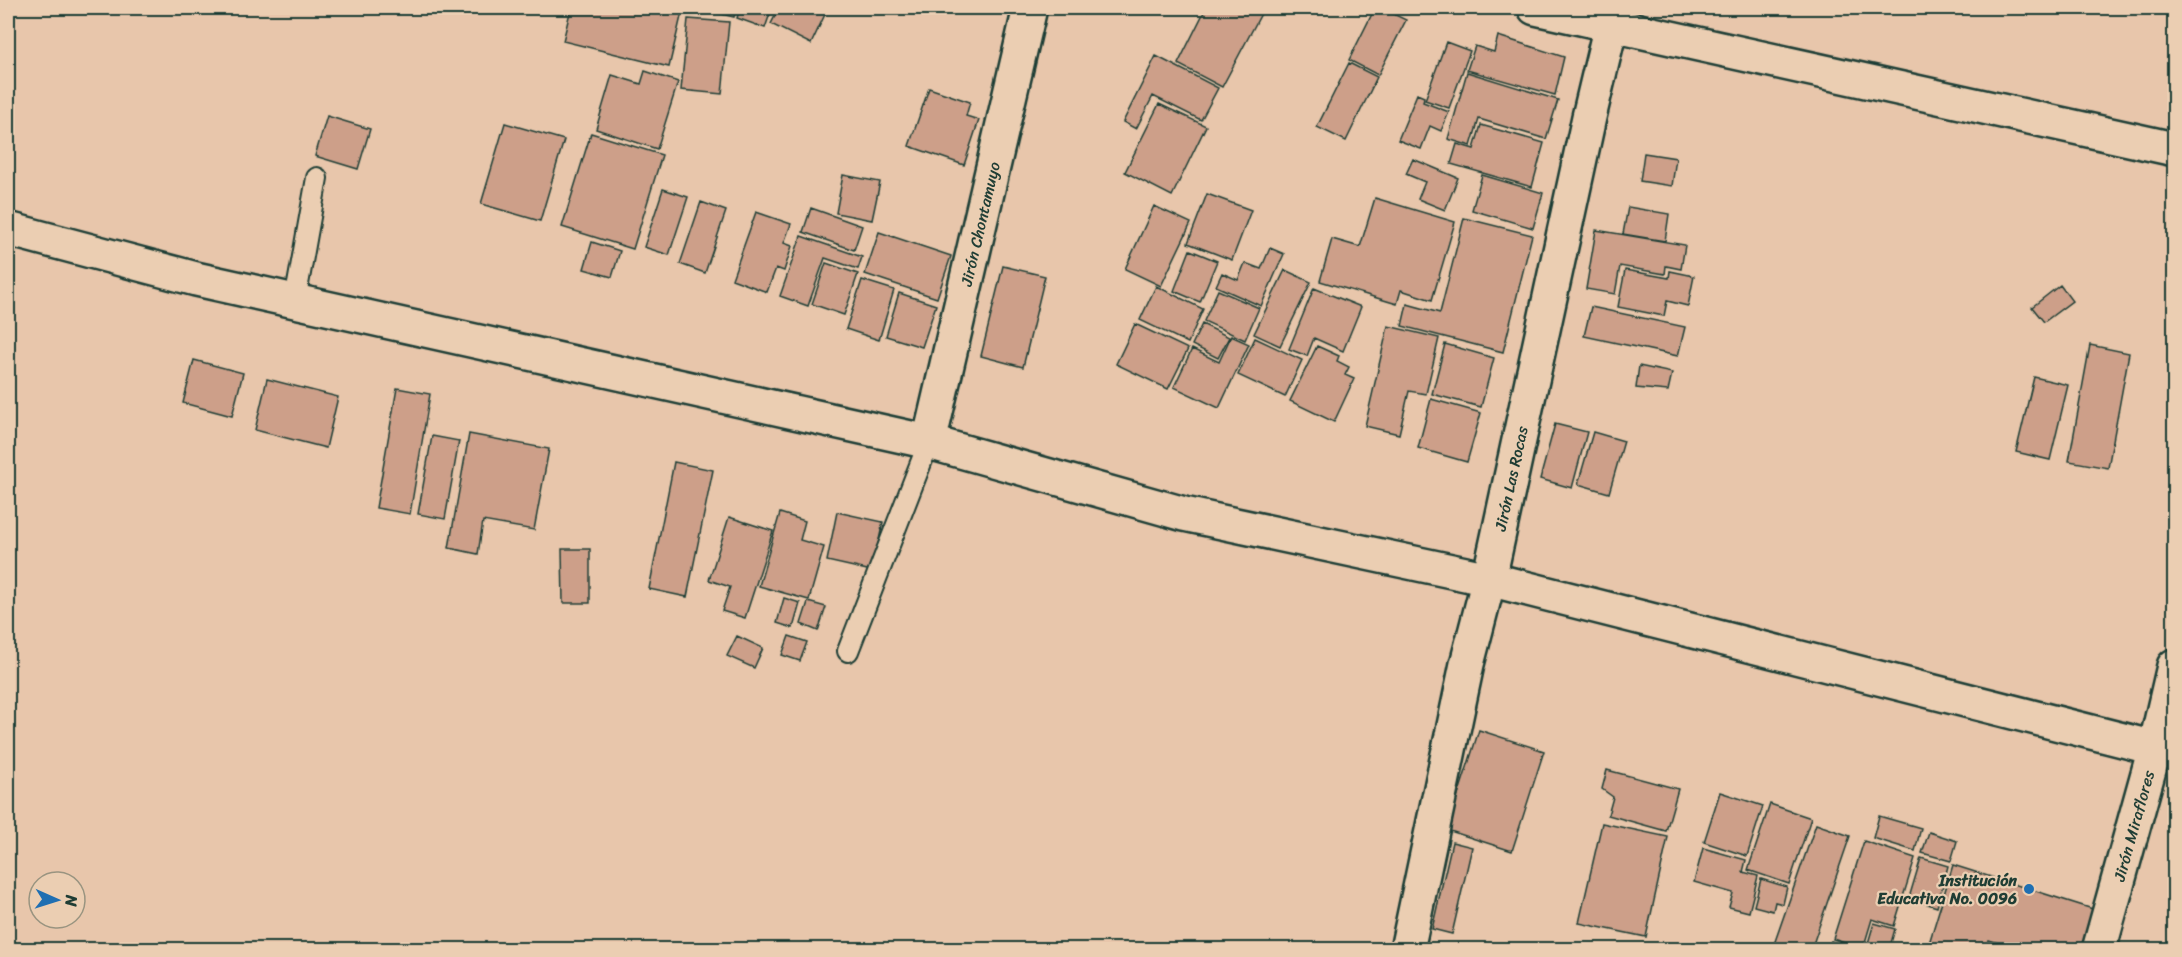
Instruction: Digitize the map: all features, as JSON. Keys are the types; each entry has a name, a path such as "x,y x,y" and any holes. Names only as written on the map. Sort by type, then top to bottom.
{"main road":[{"name":"Jirón Chontamuyo","path":"929,442 1030,8"},
{"path":"1534,8 1613,16 2175,149"},
{"name":"Jirón Las Rocas","path":"1407,950 1467,664 1489,579 1613,16"},
{"path":"8,230 196,279 929,442 1184,514 1489,579 2165,750"},
{"name":"Jirón Miraflores","path":"2099,950 2165,750 2175,666"}],"lane":[{"path":"295,301 317,178"},
{"path":"848,651 929,442"}],"building":[{"path":"571,8 683,8 669,67 563,41"},
{"path":"714,8 736,8 734,17 713,12"},
{"path":"740,8 772,8 765,28 737,18"},
{"path":"779,8 828,8 811,44 771,24"},
{"path":"1206,8 1264,8 1222,87 1178,64"},
{"path":"1375,8 1381,8 1406,20 1378,75 1349,60"},
{"path":"688,19 729,22 722,94 681,90"},
{"path":"1498,36 1564,57 1555,95 1467,70 1475,46 1494,52"},
{"path":"1446,42 1470,51 1449,108 1425,100"},
{"path":"1156,56 1218,88 1201,120 1153,96 1136,129 1123,122"},
{"path":"1349,63 1377,77 1346,141 1317,127"},
{"path":"645,71 678,82 657,149 596,129 612,75 641,84"},
{"path":"1467,72 1558,100 1546,139 1479,119 1471,146 1448,139"},
{"path":"929,88 970,102 966,116 979,120 964,165 909,146"},
{"path":"1417,94 1424,97 1423,102 1449,112 1441,131 1430,126 1421,149 1398,140"},
{"path":"1159,104 1206,126 1172,196 1125,172"},
{"path":"327,116 370,129 358,169 315,156"},
{"path":"505,123 564,140 540,221 481,204"},
{"path":"1481,125 1544,143 1532,187 1451,164 1457,144 1474,149"},
{"path":"591,133 662,155 633,249 562,227"},
{"path":"1644,153 1676,158 1672,186 1640,181"},
{"path":"1413,159 1458,178 1445,210 1418,199 1425,182 1406,174"},
{"path":"843,175 880,182 872,220 836,213"},
{"path":"1482,175 1543,193 1533,228 1472,210"},
{"path":"663,189 688,197 669,255 644,247"},
{"path":"1207,194 1251,210 1232,260 1188,243"},
{"path":"1375,198 1455,222 1432,300 1401,290 1397,304 1320,281 1332,239 1360,247"},
{"path":"701,202 726,211 705,273 680,264"},
{"path":"1154,206 1191,223 1161,286 1125,269"},
{"path":"1628,207 1669,214 1665,241 1623,234"},
{"path":"811,208 862,226 854,250 803,232"},
{"path":"756,212 791,224 784,243 792,246 784,271 776,268 767,292 732,279"},
{"path":"1464,218 1532,235 1503,352 1402,326 1407,304 1440,313"},
{"path":"1596,230 1685,245 1681,269 1666,266 1665,274 1620,266 1615,294 1586,289"},
{"path":"879,232 951,256 937,298 865,274"},
{"path":"801,236 862,257 858,269 825,258 808,306 780,296"},
{"path":"592,242 620,251 612,277 584,269"},
{"path":"1270,248 1284,254 1261,306 1216,286 1222,273 1238,280 1245,263 1261,269"},
{"path":"1190,250 1217,261 1200,302 1174,291"},
{"path":"826,263 858,274 844,315 812,304"},
{"path":"1003,266 1045,276 1023,367 981,356"},
{"path":"1285,270 1311,282 1280,346 1254,334"},
{"path":"1625,270 1669,278 1670,271 1694,276 1688,306 1667,301 1664,316 1618,307"},
{"path":"862,280 894,290 879,340 846,329"},
{"path":"2060,285 2072,301 2044,322 2032,307"},
{"path":"1156,286 1203,309 1188,343 1140,320"},
{"path":"1314,288 1361,307 1343,351 1314,338 1307,356 1289,349"},
{"path":"1218,290 1259,308 1245,340 1204,321"},
{"path":"899,293 936,305 922,347 886,336"},
{"path":"1591,307 1685,327 1678,356 1584,336"},
{"path":"1135,324 1188,349 1168,389 1116,364"},
{"path":"1202,324 1229,337 1218,358 1192,345"},
{"path":"1388,326 1439,338 1426,394 1409,391 1399,434 1365,426"},
{"path":"1231,336 1249,344 1219,408 1174,387 1192,349 1219,362"},
{"path":"1255,338 1302,360 1285,397 1238,375"},
{"path":"1445,344 1494,358 1481,407 1432,394"},
{"path":"2090,345 2129,353 2108,468 2069,461"},
{"path":"1317,346 1339,356 1337,361 1349,367 1345,375 1354,379 1334,422 1290,401"},
{"path":"194,360 243,373 232,416 183,403"},
{"path":"1639,366 1672,373 1668,391 1636,388"},
{"path":"2034,377 2068,385 2050,460 2016,452"},
{"path":"267,379 338,397 326,448 255,430"},
{"path":"397,388 430,394 410,514 376,508"},
{"path":"1431,399 1481,413 1467,462 1418,448"},
{"path":"1555,424 1587,432 1572,488 1540,479"},
{"path":"1593,432 1624,441 1609,493 1578,484"},
{"path":"469,434 549,449 534,530 483,521 478,554 449,548"},
{"path":"432,436 459,441 445,519 418,514"},
{"path":"674,462 713,470 687,597 649,589"},
{"path":"837,512 883,522 872,571 827,561"},
{"path":"780,513 805,521 800,540 824,547 809,600 759,586"},
{"path":"729,517 773,531 745,618 722,611 730,587 709,580"},
{"path":"562,549 590,549 590,603 563,603"},
{"path":"784,598 800,603 793,628 777,623"},
{"path":"808,602 826,607 818,631 801,624"},
{"path":"737,636 763,648 754,668 727,656"},
{"path":"789,636 807,642 800,661 782,655"},
{"path":"1479,730 1544,751 1512,851 1447,830"},
{"path":"1607,770 1678,789 1666,831 1608,815 1613,797 1602,789"},
{"path":"1720,792 1763,806 1747,856 1704,842"},
{"path":"1770,804 1811,818 1789,884 1748,870"},
{"path":"1879,816 1921,828 1915,851 1873,838"},
{"path":"1602,823 1668,837 1646,937 1579,923"},
{"path":"1816,824 1850,836 1811,950 1772,950"},
{"path":"1929,832 1957,841 1951,861 1922,853"},
{"path":"1864,841 1915,858 1894,926 1872,919 1863,949 1833,939"},
{"path":"1452,842 1472,847 1452,934 1432,929"},
{"path":"1703,848 1746,860 1743,872 1758,876 1749,912 1729,907 1733,893 1694,882"},
{"path":"1921,858 1948,866 1937,907 1909,898"},
{"path":"1953,865 2096,910 2083,950 2020,950 1989,940 1986,950 1927,950"},
{"path":"1761,879 1787,887 1783,904 1775,902 1773,911 1754,906"},
{"path":"1874,923 1895,929 1889,950 1866,950"},
{"path":"1831,941 1854,950 1828,950"}],"place":[{"name":"Institución Educativa No. 0096","path":"2029,889"}]}
